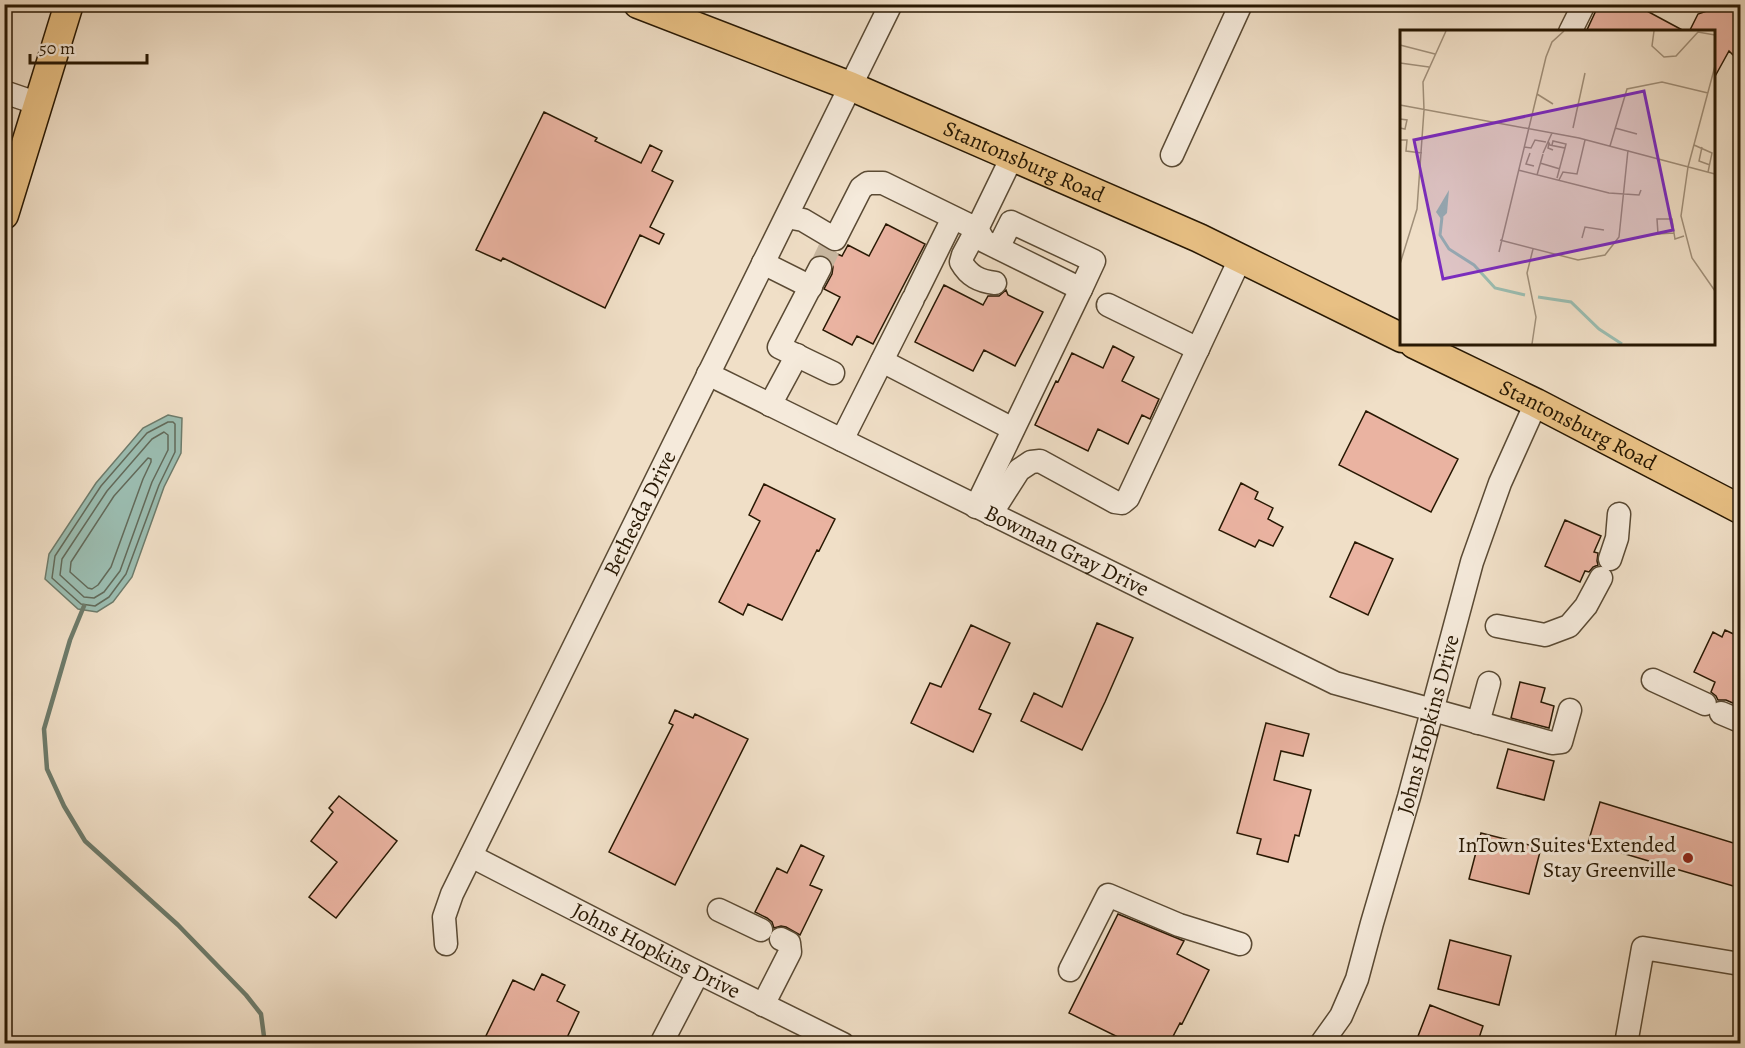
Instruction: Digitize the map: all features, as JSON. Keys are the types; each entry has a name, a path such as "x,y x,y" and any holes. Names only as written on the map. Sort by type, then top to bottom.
{"main road":[{"path":"4,215 69,4"},
{"name":"Stantonsburg Road","path":"638,4 850,86 1199,238 1400,338"},
{"name":"Stantonsburg Road","path":"1416,345 1536,403 1740,509"}],"street":[{"name":"Bethesda Drive","path":"446,944 444,917 452,894 891,4"},
{"path":"1172,155 1241,4"},
{"path":"1571,30 1584,4"},
{"path":"4,92 39,104"},
{"path":"1012,157 961,262 971,275 985,282 999,282 1009,277 1019,259"},
{"path":"833,373 779,347 861,188 868,183 883,183 977,229 984,241 1081,289"},
{"path":"786,217 803,220 824,261"},
{"path":"842,440 953,218"},
{"path":"984,510 1013,429 1094,261 1011,222 998,248"},
{"path":"984,510 1019,470 1031,462 1040,461 1115,502 1122,502 1128,498 1240,259"},
{"path":"763,263 824,261"},
{"path":"1108,305 1198,349"},
{"path":"770,405 797,355"},
{"path":"882,361 1013,429"},
{"name":"Bowman Gray Drive","path":"708,374 1335,683 1552,744 1561,742 1570,710"},
{"name":"Johns Hopkins Drive","path":"1321,1044 1341,1016 1358,979 1472,562 1500,483 1536,403"},
{"path":"1497,626 1545,635 1569,626 1586,606 1606,568 1617,538 1619,514"},
{"path":"1653,680 1722,713"},
{"path":"1478,723 1489,683"},
{"name":"Johns Hopkins Drive","path":"471,856 698,973 843,1044"},
{"path":"1070,970 1108,896 1179,925 1240,944"},
{"path":"719,910 789,944 790,952 763,1005"},
{"path":"1626,1044 1644,948 1740,964"},
{"path":"661,1044 698,973"}],"water":[{"path":"168,415 182,418 181,453 164,487 132,577 113,602 97,612 78,609 45,579 49,554 96,483 143,428"}],"building":[{"path":"1599,4 1634,4 1682,30 1587,30"},
{"path":"1727,4 1740,4 1740,62 1729,51 1715,76 1715,30 1690,30 1698,14"},
{"path":"544,112 597,138 595,141 641,163 650,145 662,151 652,171 673,181 650,227 664,234 659,244 640,235 605,308 503,258 501,261 476,250"},
{"path":"886,224 925,244 873,344 857,336 852,345 823,330 840,297 824,289 833,267 827,256 819,255 823,248 842,256 848,245 869,256"},
{"path":"944,285 983,305 988,296 999,296 1006,290 1008,295 1043,312 1015,366 984,350 973,371 915,342"},
{"path":"1113,346 1134,357 1122,381 1159,399 1150,419 1142,415 1128,444 1098,429 1088,451 1035,425 1072,353 1103,368"},
{"path":"1366,411 1458,459 1431,512 1339,465"},
{"path":"1241,483 1258,492 1255,499 1273,508 1268,519 1283,527 1273,546 1259,540 1255,547 1219,530"},
{"path":"764,484 835,519 782,620 748,604 743,615 719,602 760,521 749,515"},
{"path":"1565,520 1601,536 1594,552 1598,553 1598,565 1589,572 1585,571 1580,582 1545,566"},
{"path":"1355,542 1393,559 1368,615 1330,597"},
{"path":"1097,623 1133,638 1082,750 1021,721 1034,693 1062,707"},
{"path":"971,625 1010,643 979,709 991,714 973,752 911,723 930,683 941,687"},
{"path":"1725,630 1740,637 1740,692 1735,704 1726,700 1718,700 1711,692 1715,682 1694,672 1713,632 1722,637"},
{"path":"1520,682 1545,688 1541,702 1554,706 1549,728 1511,718"},
{"path":"675,710 693,718 695,714 748,739 675,885 609,852 673,725 669,723"},
{"path":"1266,723 1309,734 1303,756 1281,751 1274,780 1311,790 1299,836 1295,835 1288,862 1257,854 1261,839 1237,833"},
{"path":"1508,749 1554,761 1544,800 1497,788"},
{"path":"339,796 397,841 336,918 309,897 337,862 311,841 333,812 329,808"},
{"name":"InTown Suites Extended Stay Greenville","path":"1600,802 1740,845 1740,888 1588,843"},
{"path":"1481,833 1541,848 1529,894 1469,879"},
{"path":"801,845 824,856 810,885 822,890 800,935 786,927 774,928 772,922 755,912 777,868 787,873"},
{"path":"1118,914 1184,941 1177,954 1209,970 1182,1024 1180,1023 1169,1044 1144,1044 1131,1037 1128,1042 1069,1013"},
{"path":"1450,940 1511,956 1499,1005 1438,989"},
{"path":"542,974 565,985 557,1001 579,1012 564,1044 482,1044 513,980 534,990"},
{"path":"1430,1005 1483,1026 1477,1044 1415,1044"}],"waterway":[{"path":"84,606 70,640 44,729 47,769 64,806 85,841 178,925 246,995 261,1014 265,1044"}],"tunnel":[{"path":"820,268 829,249"}],"place":[{"name":"InTown Suites Extended Stay Greenville","path":"1688,858"}]}
